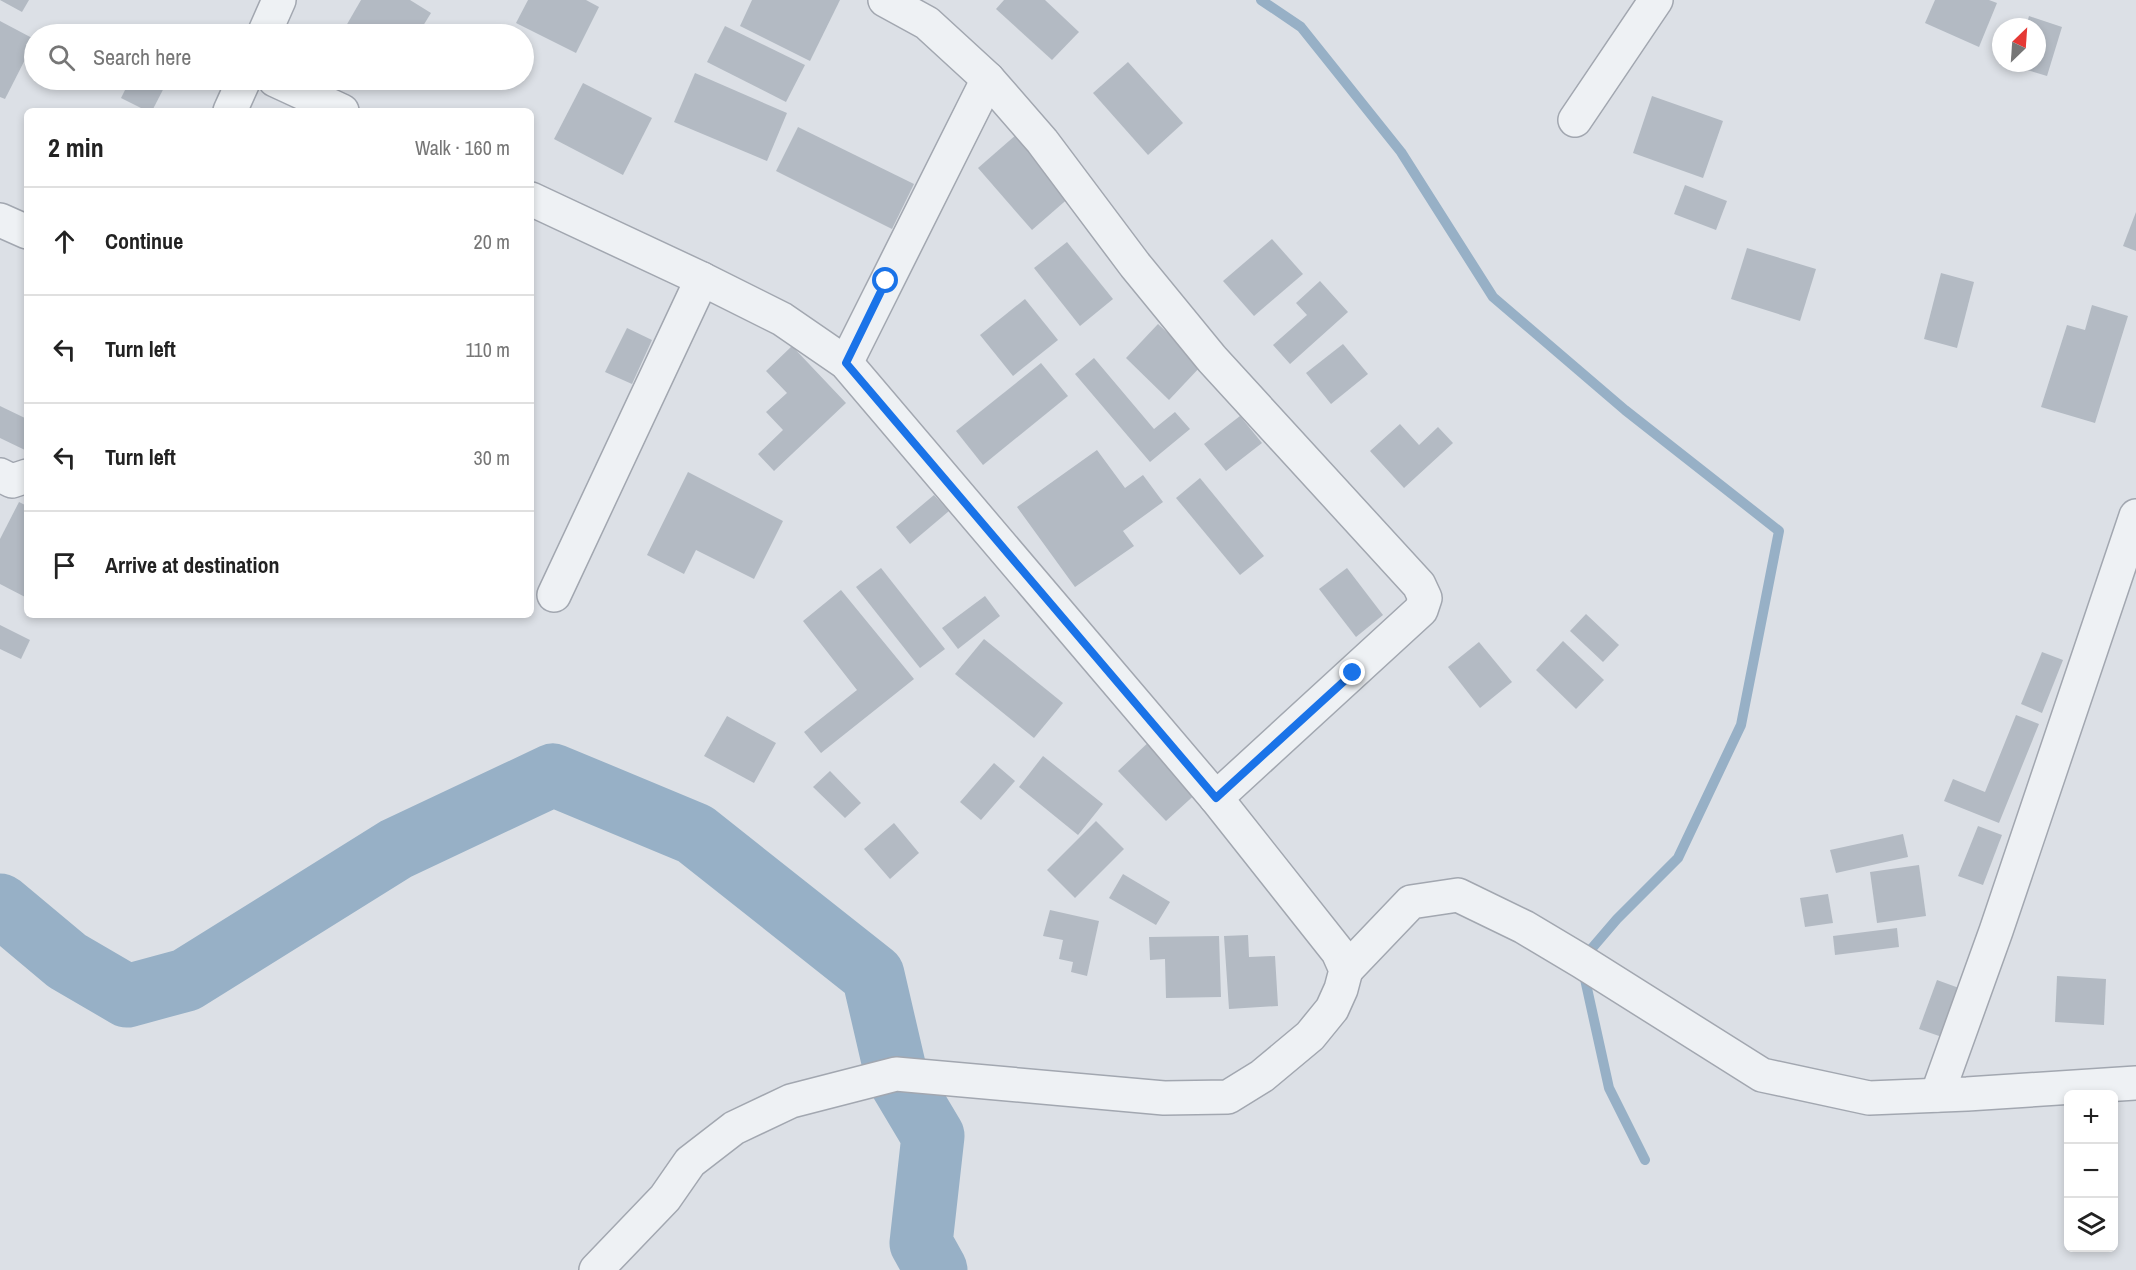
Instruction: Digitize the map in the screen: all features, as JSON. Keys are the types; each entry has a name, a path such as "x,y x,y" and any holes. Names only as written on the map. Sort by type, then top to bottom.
{"street":[{"path":"268,24 279,0"},
{"path":"885,0 927,23 988,79 1042,141 1135,265 1212,359 1419,585 1425,598 1421,610 1216,798"},
{"path":"1575,120 1656,0"},
{"path":"846,363 988,79"},
{"path":"231,108 239,90"},
{"path":"297,90 336,108"},
{"path":"534,200 782,319 846,363 1216,798 1338,951 1346,970"},
{"path":"0,220 24,231"},
{"path":"554,595 702,279"},
{"path":"0,475 12,481 24,477"},
{"path":"1937,1095 2000,919 2136,516"},
{"path":"596,1270 664,1198 690,1162 734,1128 791,1101 896,1074 1164,1098 1228,1097 1262,1076 1310,1036 1332,1009 1346,970 1411,902 1458,895 1524,927 1762,1075 1869,1098 2136,1083"}],"building":[{"path":"0,0 29,0 22,12"},
{"path":"361,0 410,0 431,13 424,24 347,24"},
{"path":"528,0 586,0 599,7 576,53 534,32 534,24 516,23"},
{"path":"752,0 840,0 810,61 740,26"},
{"path":"1004,0 1045,0 1079,32 1052,60 996,9"},
{"path":"1935,0 1989,0 1997,3 1979,47 1925,23"},
{"path":"0,21 24,34 24,62 5,99 0,97"},
{"path":"2046,22 2062,27 2047,76 2034,72 2046,72"},
{"path":"725,26 805,65 786,102 707,62"},
{"path":"1128,62 1183,123 1148,155 1093,93"},
{"path":"695,73 787,113 767,161 674,122"},
{"path":"583,83 652,118 623,175 554,139"},
{"path":"125,90 163,90 154,108 141,108 121,98"},
{"path":"1652,96 1723,121 1703,178 1633,153"},
{"path":"798,127 914,184 892,229 776,171"},
{"path":"1017,134 1071,196 1032,230 978,168"},
{"path":"1685,185 1727,201 1716,230 1674,214"},
{"path":"2136,212 2136,251 2123,246"},
{"path":"1272,239 1303,274 1254,316 1223,281"},
{"path":"1067,242 1113,299 1080,326 1034,268"},
{"path":"1747,248 1816,269 1800,321 1731,299"},
{"path":"1941,273 1974,282 1957,348 1924,339"},
{"path":"1320,281 1348,312 1290,364 1273,345 1307,315 1296,303"},
{"path":"1025,299 1058,340 1013,376 980,335"},
{"path":"2092,305 2128,316 2095,423 2041,407 2067,325 2085,330"},
{"path":"1158,324 1202,365 1169,400 1126,358"},
{"path":"627,328 652,340 632,384 605,372"},
{"path":"1343,344 1368,374 1331,404 1306,373"},
{"path":"792,346 846,403 774,471 758,454 783,430 766,412 787,393 766,371"},
{"path":"1094,358 1154,429 1175,412 1190,429 1150,462 1075,374"},
{"path":"1041,363 1068,396 983,465 956,431"},
{"path":"0,406 24,418 24,450 0,438"},
{"path":"1240,416 1262,443 1226,471 1204,444"},
{"path":"1400,424 1419,445 1438,427 1453,443 1404,488 1370,451"},
{"path":"1097,450 1125,488 1143,475 1163,502 1123,531 1134,546 1075,587 1017,507"},
{"path":"688,472 783,521 754,579 696,550 684,574 647,555"},
{"path":"1200,478 1264,556 1240,575 1176,498"},
{"path":"934,495 949,511 910,544 896,527"},
{"path":"19,502 24,504 24,596 0,584 0,539"},
{"path":"881,568 945,649 920,668 856,587"},
{"path":"1347,568 1383,615 1356,637 1319,589"},
{"path":"841,590 914,679 821,753 804,732 857,690 803,621"},
{"path":"985,596 1000,616 958,649 942,628"},
{"path":"1586,614 1619,645 1603,662 1570,631"},
{"path":"0,625 30,640 21,659 0,649"},
{"path":"984,639 1063,703 1034,738 955,674"},
{"path":"1563,641 1604,680 1576,709 1536,670"},
{"path":"1479,642 1512,682 1480,708 1448,667"},
{"path":"2042,652 2063,660 2042,713 2021,704"},
{"path":"2016,715 2039,724 1999,823 1944,801 1953,779 1985,792"},
{"path":"727,716 776,743 754,783 704,756"},
{"path":"1152,739 1200,790 1166,821 1118,771"},
{"path":"1043,756 1103,804 1078,835 1019,787"},
{"path":"994,763 1015,781 981,820 960,802"},
{"path":"830,771 861,803 845,818 813,787"},
{"path":"1096,821 1124,849 1075,898 1047,870"},
{"path":"894,823 919,853 890,879 864,849"},
{"path":"1978,826 2002,835 1983,885 1958,876"},
{"path":"1903,834 1908,857 1836,873 1830,850"},
{"path":"1919,865 1926,916 1877,923 1870,872"},
{"path":"1123,874 1170,902 1156,925 1109,898"},
{"path":"1828,894 1833,923 1805,927 1800,898"},
{"path":"1050,910 1099,921 1087,976 1071,972 1073,962 1059,959 1063,940 1043,936"},
{"path":"1897,928 1899,947 1835,955 1833,936"},
{"path":"1248,935 1249,957 1275,956 1278,1006 1229,1009 1224,936"},
{"path":"1219,936 1221,997 1166,998 1165,959 1150,960 1149,937"},
{"path":"2057,976 2106,979 2104,1025 2055,1022"},
{"path":"1937,980 1959,988 1942,1037 1919,1029"}],"waterway":[{"path":"1261,0 1301,27 1401,152 1493,297 1625,410 1779,531 1741,725 1678,858 1617,919 1581,961 1609,1088 1645,1160"},
{"path":"0,905 67,961 127,996 186,980 396,849 553,775 695,834 873,975 896,1074 933,1136 921,1243 936,1270"}],"route":[{"path":"886,281 846,363 1216,798 1353,673"}]}
